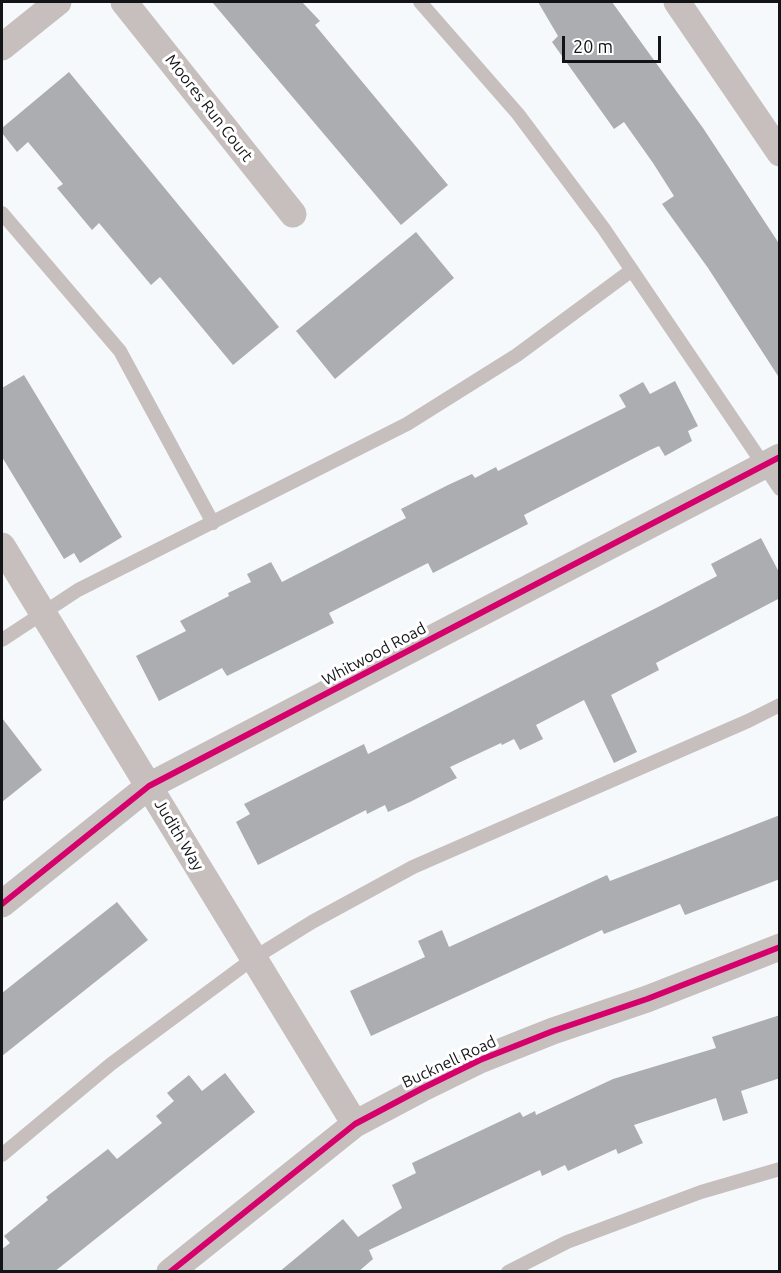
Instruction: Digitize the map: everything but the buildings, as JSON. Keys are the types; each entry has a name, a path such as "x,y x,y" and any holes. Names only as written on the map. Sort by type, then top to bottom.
{"street":[{"path":"2,47 58,2"},
{"name":"Moores Run Court","path":"124,2 293,214"},
{"path":"677,2 780,153"},
{"name":"Whitwood Road","path":"2,904 149,786 772,461"},
{"name":"Judith Way","path":"2,546 355,1124"},
{"name":"Bucknell Road","path":"170,1272 355,1124 480,1060 553,1031 711,975 780,947"}],"lane":[{"path":"420,2 518,114 772,461 780,489"},
{"path":"2,213 120,351 213,523"},
{"path":"2,640 43,611 87,586 407,424 462,392 632,270"},
{"path":"2,1155 111,1064 254,958 312,922 413,867 748,722 780,705"},
{"path":"508,1272 567,1242 700,1192 780,1169"}],"cycle path":[{"path":"2,904 149,786 780,457"},
{"path":"170,1272 355,1124 480,1060 780,947"}]}
